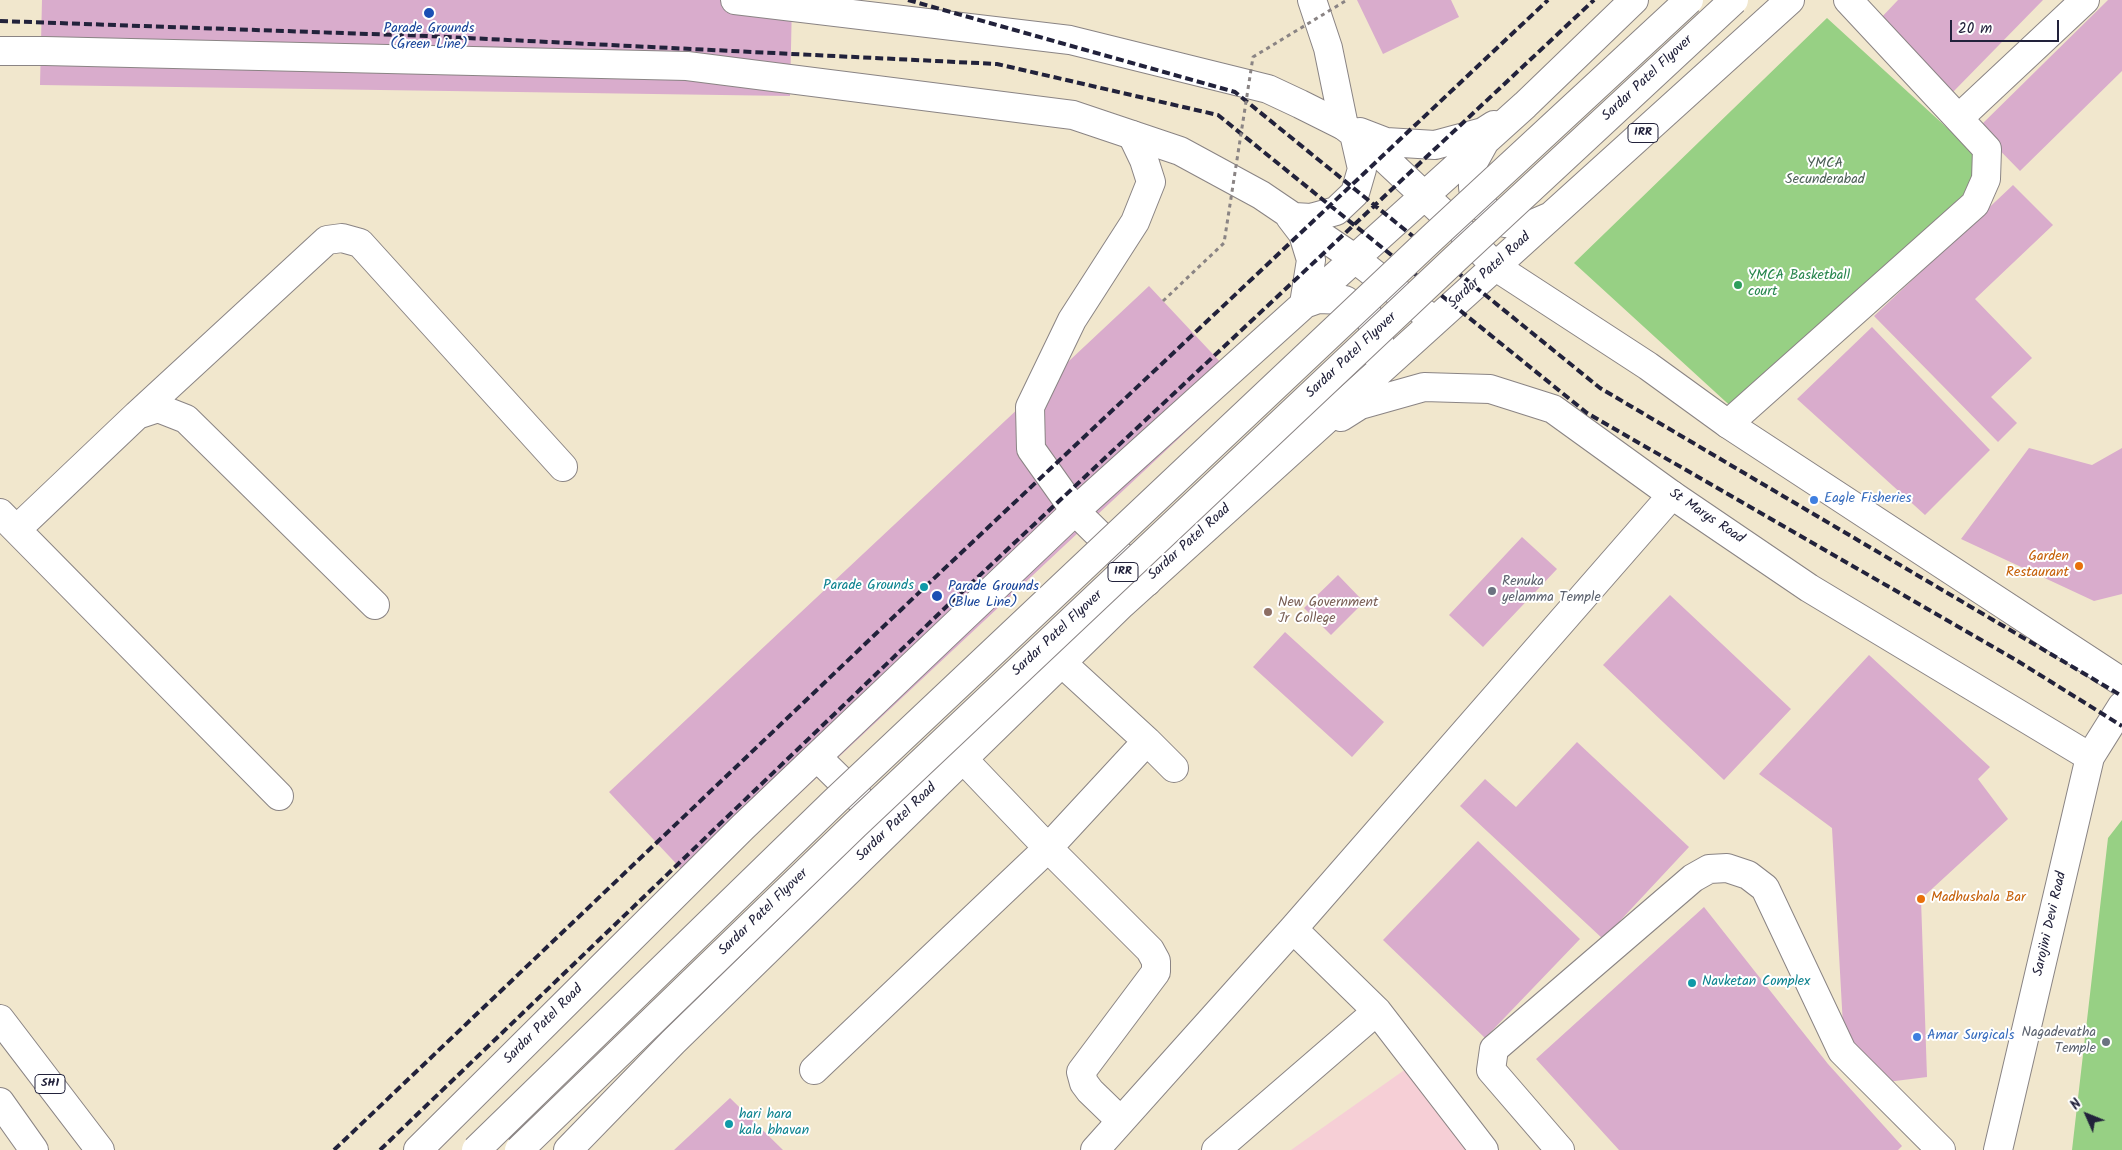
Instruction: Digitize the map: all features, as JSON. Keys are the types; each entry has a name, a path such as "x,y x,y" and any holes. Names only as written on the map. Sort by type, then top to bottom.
{"main road":[{"path":"735,0 1070,40 1268,89 1349,130 1386,142 1435,145 1483,132 1525,105"},
{"path":"1290,214 1311,218 1336,211 1355,194 1362,169 1349,130 1328,48 1312,0"},
{"name":"Sardar Patel Road","path":"418,1150 736,834 1075,512 1354,258 1485,142 1634,0"},
{"name":"IRR","path":"476,1150 834,802 1425,244 1688,0"},
{"name":"Sardar Patel Flyover","path":"519,1150 855,825 1463,252 1734,0"},
{"name":"Sardar Patel Road","path":"568,1150 673,1042 1147,582 1790,0"},
{"path":"1728,424 1975,204 1986,179 1987,149 1848,0"},
{"path":"1959,118 2085,0"},
{"path":"0,51 687,66 1073,115 1180,150 1290,214 1354,258 1435,321"},
{"path":"1349,130 1382,156 1425,195 1496,267 1648,366 1728,424 2122,682"},
{"path":"1132,135 1144,160 1151,182 1135,222 1072,320 1030,406 1031,448 1075,512 1147,582"},
{"name":"IRR","path":"1485,142 1473,163 1473,188 1485,209 1505,223 1530,225 1552,215"},
{"path":"1290,214 1303,234 1311,260 1304,304"},
{"path":"279,796 9,521 137,416 327,240 342,238 360,243 563,467"},
{"name":"IRR","path":"1304,304 1318,299 1345,300 1368,315 1379,339 1376,366 1360,388"},
{"name":"St Marys Road","path":"1303,441 1360,405 1424,387 1490,389 1553,409 1672,495 1809,588 2090,757"},
{"path":"137,416 158,408 186,419 375,604"},
{"path":"1095,1150 1293,929 1672,495"},
{"path":"1062,663 1148,741 1174,768"},
{"name":"Sarojini Devi Road","path":"1998,1150 2090,757 2122,706"},
{"path":"814,1070 1048,848 1148,741"},
{"path":"817,757 890,830"},
{"path":"963,759 1048,848 1150,950 1156,961 1156,972 1081,1072 1090,1091 1121,1121"},
{"path":"1560,1150 1491,1070 1494,1049 1694,878 1709,869 1727,868 1748,875 1765,888 1842,1051 1941,1150"},
{"path":"1293,929 1377,1011 1484,1150"},
{"path":"1216,1150 1377,1011"},
{"name":"SH1","path":"0,1019 100,1150"},
{"path":"0,1102 34,1150"}],"path":[{"path":"1163,300 1224,242 1253,57 1347,0"}],"shaded area":[{"path":"1420,1059 1483,1150 1291,1150"}],"green space":[{"name":"YMCA Secunderabad","path":"1827,18 1991,168 1737,412 1574,263"},
{"path":"2122,820 2122,1150 2072,1150 2108,838"}],"building":[{"path":"42,0 792,0 790,96 40,85"},
{"path":"1357,0 1451,0 1459,17 1383,54"},
{"path":"1898,0 2043,0 1953,92 1879,20"},
{"path":"2108,0 2122,0 2122,71 2020,171 1978,128"},
{"path":"2013,185 2053,225 1975,299 2032,358 1991,397 2017,423 1998,442 1874,316"},
{"name":"Parade Grounds","path":"1149,286 1239,382 699,888 609,792"},
{"path":"1872,327 1990,450 1925,515 1797,399"},
{"path":"2029,448 2092,465 2122,448 2122,594 2094,601 1961,539"},
{"path":"1522,537 1557,569 1483,647 1449,615"},
{"path":"1338,575 1364,602 1331,635 1304,608"},
{"path":"1670,595 1791,709 1724,780 1603,665"},
{"path":"1285,632 1384,722 1352,757 1253,667"},
{"path":"1869,655 1990,767 1978,779 2008,819 1921,899 1927,1077 1887,1082 1844,1044 1832,828 1759,774"},
{"path":"1577,742 1689,847 1603,939 1460,806 1485,779 1516,807"},
{"path":"1478,841 1580,939 1485,1038 1383,940"},
{"name":"Navketan Complex","path":"1704,907 1828,1064 1902,1146 1898,1150 1619,1150 1536,1059"},
{"name":"hari hara kala bhavan","path":"730,1098 783,1150 674,1150"}],"railway":[{"path":"908,0 1235,92 1600,388 2122,696"},
{"path":"334,1150 927,585 1548,0"},
{"path":"380,1150 947,606 1594,0"},
{"path":"0,21 427,36 997,64 1218,115 1587,413 2016,660 2122,726"}],"place":[{"name":"Parade Grounds (Green Line)","path":"429,13"},
{"name":"YMCA Basketball court","path":"1738,285"},
{"name":"Eagle Fisheries","path":"1814,500"},
{"name":"Garden Restaurant","path":"2079,566"},
{"name":"Parade Grounds","path":"924,587"},
{"name":"Renuka yelamma Temple","path":"1492,591"},
{"name":"Parade Grounds (Blue Line)","path":"937,596"},
{"name":"New Government Jr College","path":"1268,612"},
{"name":"Madhushala Bar","path":"1921,899"},
{"name":"Navketan Complex","path":"1692,983"},
{"name":"Amar Surgicals","path":"1917,1037"},
{"name":"Nagadevatha Temple","path":"2106,1042"},
{"name":"hari hara kala bhavan","path":"729,1124"}]}
